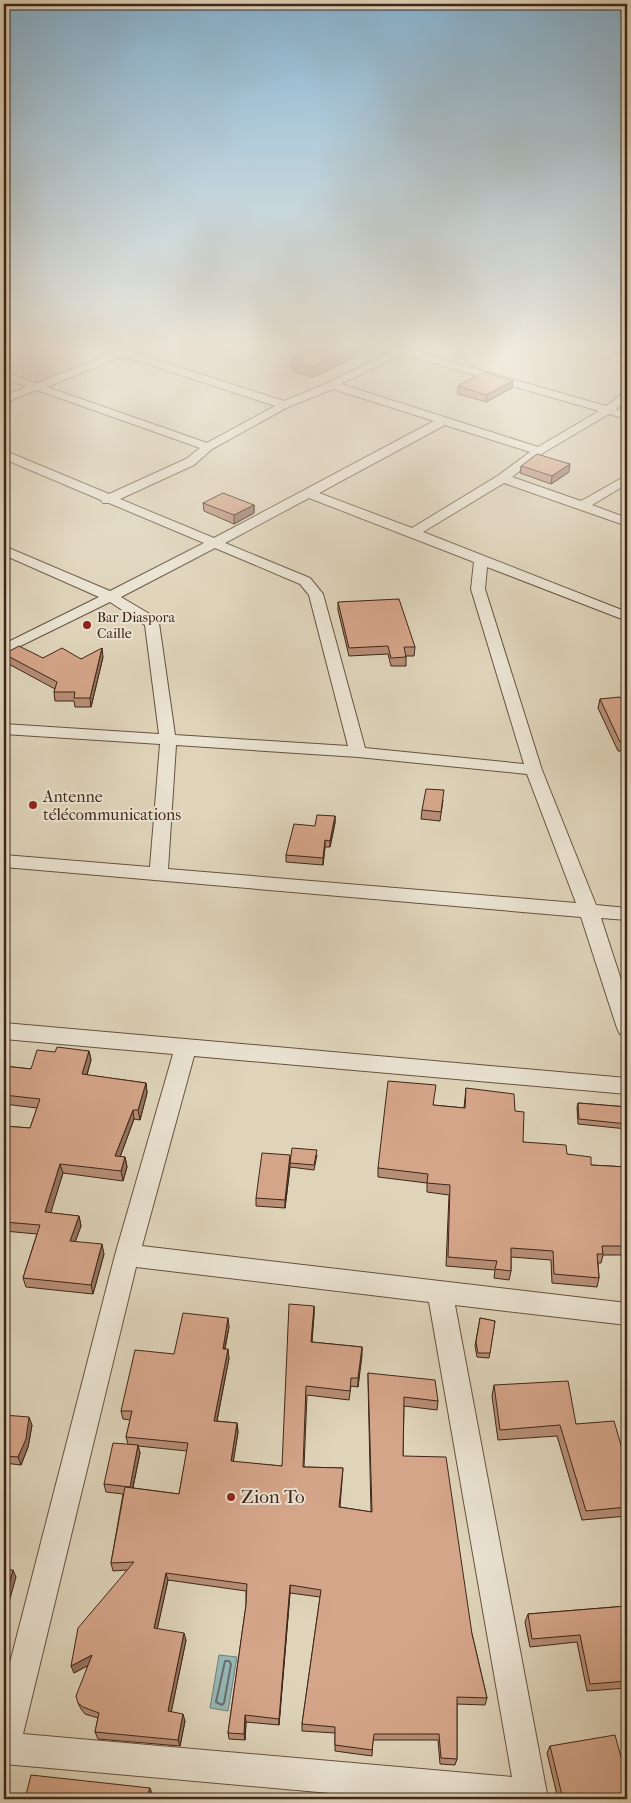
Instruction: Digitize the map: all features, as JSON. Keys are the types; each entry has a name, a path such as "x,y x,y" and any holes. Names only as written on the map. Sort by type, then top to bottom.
{"street":[{"path":"159,430 208,448"},
{"path":"108,500 190,462 208,448 240,430"},
{"path":"4,650 310,494 426,430"},
{"path":"472,430 539,451"},
{"path":"413,533 503,478 539,451 575,430"},
{"path":"4,455 305,582 316,594 358,752"},
{"path":"503,478 627,522"},
{"path":"582,506 627,479"},
{"path":"310,494 627,617"},
{"path":"4,550 111,597 144,616 152,623 168,740 159,874"},
{"path":"481,560 478,589 534,770 589,912 627,1028"},
{"path":"4,729 358,752 534,770"},
{"path":"4,862 627,914"},
{"path":"4,1031 627,1086"},
{"path":"186,1047 127,1255 4,1747 531,1797 440,1293"},
{"path":"127,1255 627,1314"}],"water":[{"path":"219,1655 237,1657 228,1711 210,1708"}],"building":[{"path":"537,454 570,464 552,476 521,466"},
{"path":"223,493 254,505 234,515 203,503"},
{"path":"399,599 415,647 404,647 406,657 391,658 388,646 349,648 338,602"},
{"path":"19,646 43,658 62,648 81,659 102,648 90,698 74,698 75,692 54,692 57,682 4,654"},
{"path":"620,697 623,702 627,702 627,742 620,742 600,699"},
{"path":"426,789 444,790 441,812 422,810"},
{"path":"317,815 335,816 330,841 325,840 323,858 286,855 294,824 315,826"},
{"path":"57,1047 89,1051 82,1074 146,1083 138,1110 133,1110 115,1156 125,1157 121,1171 60,1164 45,1212 79,1216 70,1241 102,1244 91,1285 23,1278 40,1225 4,1222 4,1126 30,1128 40,1099 4,1095 4,1066 31,1069 37,1050 55,1052"},
{"path":"388,1081 436,1085 433,1105 465,1108 466,1088 514,1094 515,1111 524,1112 523,1142 566,1145 567,1154 591,1157 591,1165 627,1167 627,1246 602,1246 603,1254 597,1254 599,1278 554,1274 553,1251 511,1248 511,1271 495,1269 497,1261 448,1257 450,1185 427,1183 428,1174 378,1168"},
{"path":"578,1103 627,1107 627,1124 579,1119"},
{"path":"292,1148 317,1150 314,1165 290,1163"},
{"path":"262,1153 290,1155 285,1200 256,1198"},
{"path":"289,1304 314,1306 311,1342 362,1347 358,1378 351,1378 350,1391 306,1386 303,1467 343,1468 339,1507 372,1512 368,1373 435,1380 438,1401 404,1397 403,1456 446,1457 472,1634 487,1698 457,1697 457,1759 441,1758 439,1734 374,1734 372,1750 335,1745 335,1727 302,1724 321,1590 290,1585 279,1719 245,1715 244,1734 228,1733 246,1605 247,1584 166,1573 154,1628 184,1633 168,1711 183,1714 178,1740 95,1732 99,1713 78,1703 76,1696 92,1655 71,1666 78,1628 134,1562 111,1563 125,1487 179,1494 188,1443 126,1437 132,1411 121,1411 135,1350 174,1354 183,1313 228,1318 223,1349 228,1349 214,1421 237,1423 231,1461 282,1466"},
{"path":"480,1318 495,1321 490,1353 478,1353 476,1342"},
{"path":"568,1381 576,1424 614,1421 627,1466 627,1507 586,1511 560,1425 500,1430 494,1385"},
{"path":"4,1415 29,1417 26,1439 18,1457 4,1456"},
{"path":"113,1443 138,1445 130,1487 104,1484"},
{"path":"4,1569 13,1570 4,1602"},
{"path":"627,1606 627,1681 590,1684 580,1635 532,1639 528,1614"},
{"path":"615,1735 627,1779 627,1799 563,1799 550,1746"},
{"path":"31,1775 150,1788 146,1799 25,1799"}],"place":[{"name":"Bar Diaspora Caille","path":"87,625"},
{"name":"Antenne télécommunications","path":"33,805"},
{"name":"Zion To","path":"231,1497"}]}
